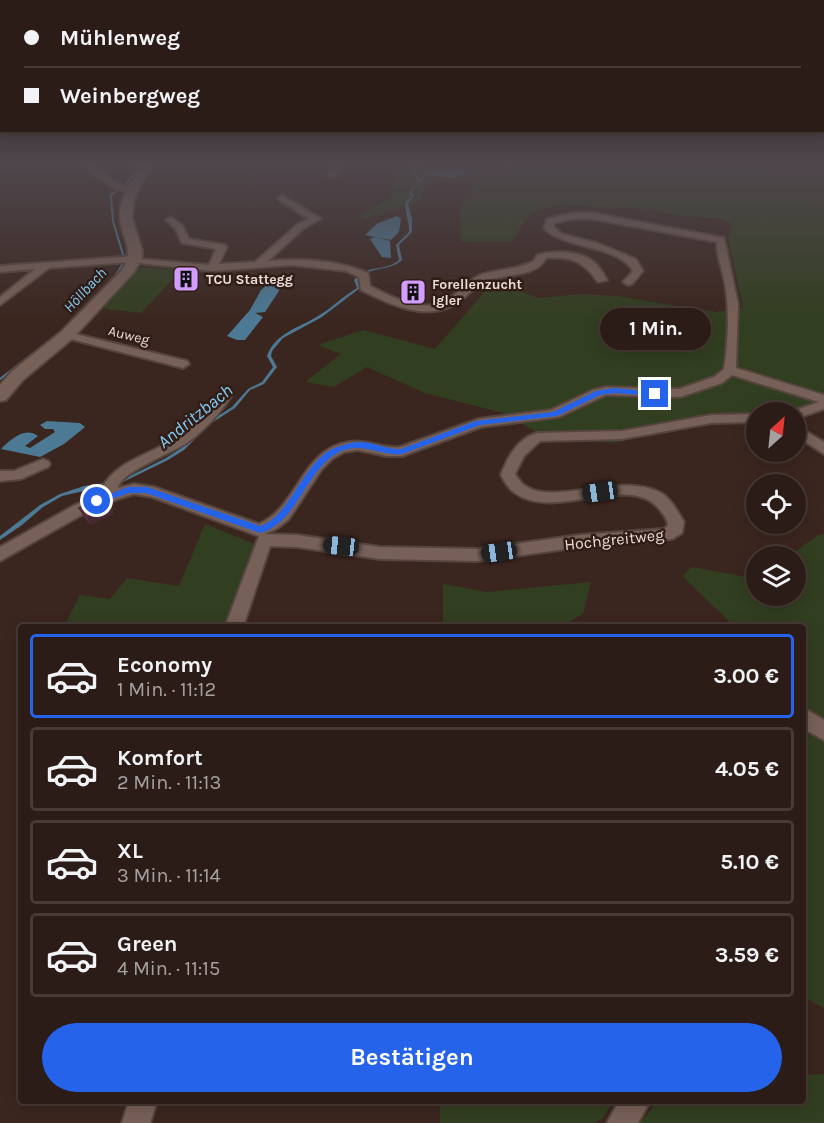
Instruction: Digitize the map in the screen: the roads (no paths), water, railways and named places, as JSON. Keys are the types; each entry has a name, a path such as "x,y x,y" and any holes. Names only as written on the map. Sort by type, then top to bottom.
{"main road":[{"path":"0,396 17,376 67,335 112,289 134,260 135,250 127,215"}],"street":[{"path":"257,265 301,226 316,219 310,215"},
{"path":"235,624 262,535 278,519 319,464 337,450 361,444 394,452 402,451 479,423 554,414 598,393 680,393 718,380 730,370 733,310 730,280 720,255 721,240 593,216 572,216 550,221 549,228 559,236 594,245 633,261 638,271 628,282"},
{"path":"171,220 179,227 185,242 222,247 212,268"},
{"path":"0,269 134,260 212,268 292,262 348,268 361,273 365,288 376,295 398,304 421,308 446,306 482,278 491,274 508,274 532,267 539,263 543,256 555,255 578,259 590,264 602,280"},
{"path":"0,302 47,265"},
{"name":"Auweg","path":"67,335 183,364"},
{"path":"730,370 823,401"},
{"path":"0,555 112,487 181,440 213,412 227,394"},
{"path":"806,410 823,401"},
{"name":"Hochgreitweg","path":"262,535 380,553 478,555 580,541 666,535 676,529 676,522 663,504 652,495 623,490 556,497 533,496 510,480 508,475 510,469 526,445 537,437 622,435 711,418 746,418"},
{"path":"806,437 824,449"},
{"path":"0,476 16,476 43,464"},
{"path":"112,487 147,490 262,535"},
{"path":"806,719 824,731"},
{"path":"621,1123 634,1104"}],"water":[{"path":"407,215 411,215 412,232 399,245 402,260 397,264 363,275 358,280 360,288 322,317 283,338 272,351 271,356 277,367 264,384 250,390 235,408 210,424 184,450 123,482 62,496 43,507 0,540 0,536 40,505 60,494 84,486 120,481 180,449 207,423 232,407 248,389 262,382 273,367 267,356 282,336 323,313 357,288 354,280 359,275 370,270 394,264 399,260 396,245 409,232"},
{"path":"397,216 401,218 399,232 391,240 365,235 378,223"},
{"path":"375,237 390,241 391,258 382,257 370,239"},
{"path":"273,280 280,281 279,291 265,312 255,313 263,317 245,340 227,336 250,310 261,290"},
{"path":"47,421 80,423 85,427 64,444 40,457 1,449 18,435 33,433 38,436 25,446 30,448 55,432 53,429 45,429 40,425"}],"waterway":[{"name":"Höllbach","path":"111,282 123,264 124,258 113,215"},
{"name":"Höllbach","path":"0,379 68,326"}],"place":[{"name":"TCU Stattegg","path":"186,279"},
{"name":"Forellenzucht Igler","path":"413,292"}],"water label":[{"name":"Andritzbach","path":"195,416"}]}
